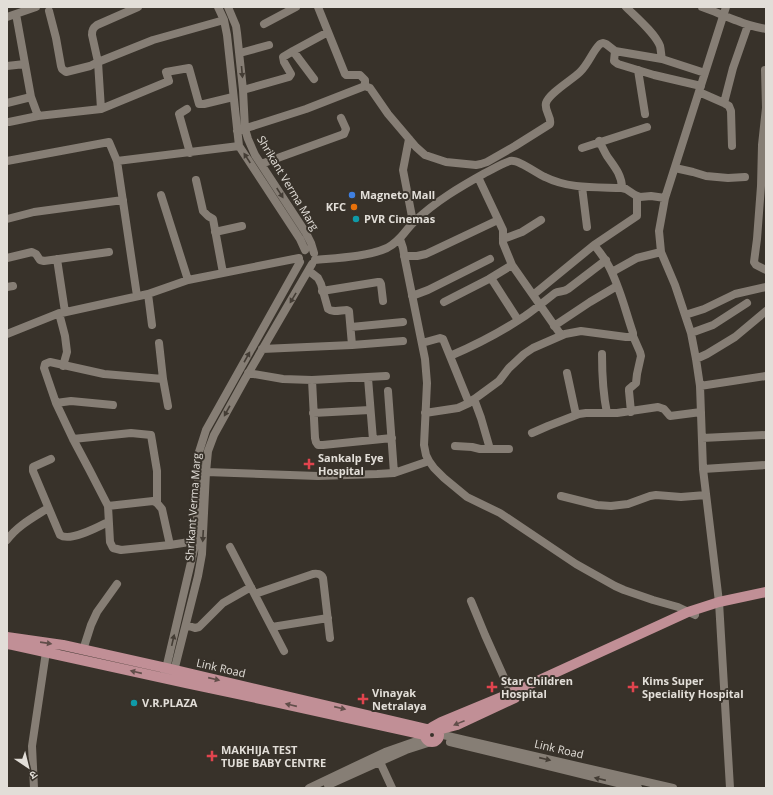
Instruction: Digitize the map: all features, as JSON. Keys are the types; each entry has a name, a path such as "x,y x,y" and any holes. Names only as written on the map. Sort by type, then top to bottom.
{"main road":[{"path":"432,734 441,722 692,614 766,592"},
{"path":"719,605 766,597"},
{"path":"432,734 457,725 692,614"},
{"name":"Link Road","path":"7,637 63,645 170,668 432,734"},
{"name":"Link Road","path":"7,644 432,734"}],"street":[{"path":"7,17 36,7"},
{"path":"101,109 98,62 92,35 93,28 138,7"},
{"name":"Shrikant Verma Marg","path":"170,668 186,625 202,554 208,451 214,435 248,373 312,262 311,243 306,233 261,164 241,130 233,97 227,35 224,20 218,7"},
{"name":"Shrikant Verma Marg","path":"228,7 236,26 244,90 239,146 300,239 305,250"},
{"path":"264,24 296,7"},
{"path":"318,7 345,74 360,75 365,80 365,86"},
{"path":"626,7 658,42 662,59"},
{"path":"702,7 725,11 748,25 766,29"},
{"path":"49,11 63,72 90,66 153,40 224,20"},
{"path":"725,11 665,198 659,231 661,252 675,285 691,333 700,386 706,495 719,605 730,788"},
{"path":"16,14 31,97 38,116"},
{"path":"724,103 733,68 748,25"},
{"path":"244,90 290,76 291,72 283,60 285,56 328,32"},
{"path":"241,130 306,109 365,86 372,90 388,114 416,147 425,155 451,163 476,165 487,162 550,124 551,122 546,108 548,100 584,68 600,44 606,44 615,50 662,59 705,73"},
{"path":"240,53 269,45"},
{"path":"615,50 615,63 700,89 730,106 732,146"},
{"path":"293,51 314,80"},
{"path":"7,66 25,64"},
{"path":"9,122 38,116 101,109 169,81 166,72 189,68 199,104 233,97"},
{"path":"638,70 645,114"},
{"path":"765,70 766,108 762,145 764,186 754,262 756,265 766,270"},
{"path":"7,103 31,97"},
{"path":"187,109 179,114 190,153"},
{"path":"261,164 344,134 346,129 341,118"},
{"path":"582,148 647,127"},
{"path":"409,139 403,170 413,222"},
{"path":"600,141 604,151 619,174 622,188"},
{"path":"7,161 109,142 117,162 137,296"},
{"path":"117,162 239,146"},
{"path":"352,345 349,311 328,310 321,284 312,262 309,250 305,250 301,253 300,260 304,266 307,266 312,262 361,255 385,248 400,239 413,222 462,185 513,161 521,163 545,177 571,186 622,188 640,197 651,196 665,198"},
{"path":"675,168 706,176 728,178 745,177"},
{"path":"478,177 503,230 503,239 512,265 561,336"},
{"path":"196,180 203,211 213,219 223,273"},
{"path":"582,187 587,228"},
{"path":"161,195 188,280"},
{"path":"533,295 594,245 637,216 637,196"},
{"path":"7,219 34,212 123,200"},
{"path":"404,256 426,254 498,220"},
{"path":"503,239 522,232 541,220"},
{"path":"215,232 242,226"},
{"path":"400,239 425,359 427,383 424,445 429,462 444,478 468,497 500,513 576,564 624,590 678,607 692,614"},
{"path":"594,245 606,260 612,272 641,356 636,383 628,391 631,412"},
{"path":"7,258 32,252 36,254 41,261 109,252"},
{"path":"612,272 637,258 661,252"},
{"path":"57,259 67,352 63,366"},
{"path":"412,296 434,287 490,259"},
{"path":"7,334 62,313 148,294 188,280 300,260"},
{"name":"Shrikant Verma Marg","path":"168,679 196,541 199,452 206,430 300,260"},
{"path":"450,356 474,346 518,320 554,293 568,289 606,260"},
{"path":"444,302 491,278 512,265"},
{"path":"491,278 518,320"},
{"path":"322,291 380,282 383,302"},
{"path":"554,326 617,286"},
{"path":"686,315 704,309 735,294 766,287"},
{"path":"148,294 152,325"},
{"path":"691,333 714,325 747,303"},
{"path":"696,359 735,338 766,311"},
{"path":"351,327 403,322"},
{"path":"425,413 458,408 471,401 499,381 524,354 533,348 561,336 581,331 630,338 633,336"},
{"path":"422,344 442,338 443,339 471,401 481,418 490,449"},
{"path":"262,349 403,341"},
{"path":"159,342 168,406"},
{"path":"602,354 603,389 607,413"},
{"path":"163,379 104,374 50,362 45,364 44,368 56,403 108,506 110,542 113,548 170,545 196,541"},
{"path":"248,373 283,379 312,380 386,376"},
{"path":"567,373 576,415"},
{"path":"700,386 766,376"},
{"path":"368,378 373,440"},
{"path":"312,380 315,438 318,445 392,438"},
{"path":"388,391 394,473"},
{"path":"56,403 71,402 112,405"},
{"path":"532,433 576,415 586,413 631,412 658,407 664,409 670,416 701,412"},
{"path":"314,413 370,410"},
{"path":"73,439 131,433 151,435 157,471 157,503 162,509 170,545"},
{"path":"702,438 766,436"},
{"path":"456,446 480,449 509,448"},
{"path":"51,459 32,469 60,535 69,537 83,534 108,522"},
{"path":"206,472 318,476 376,474 394,473 429,462"},
{"path":"704,469 766,466"},
{"path":"561,496 597,505 611,506 628,504 656,495 681,497 706,495"},
{"path":"108,506 153,502 157,503"},
{"path":"7,540 12,533 23,524 48,508"},
{"path":"230,547 284,651"},
{"path":"186,625 195,628 199,627 223,603 253,590 313,574 319,574 323,578 330,638"},
{"path":"83,650 91,625 117,584"},
{"path":"471,601 511,692"},
{"path":"272,627 328,618"},
{"path":"34,788 32,746 46,652"},
{"path":"322,788 406,750 432,734"},
{"path":"309,788 386,752 432,734"},
{"name":"Link Road","path":"432,734 638,788"},
{"name":"Link Road","path":"432,734 673,788"},
{"path":"380,762 392,788"}],"place":[{"name":"Magneto Mall","path":"352,195"},
{"name":"KFC","path":"354,207"},
{"name":"PVR Cinemas","path":"356,219"},
{"name":"Sankalp Eye Hospital","path":"309,464"},
{"name":"Star Children Hospital","path":"492,687"},
{"name":"Kims Super Speciality Hospital","path":"633,687"},
{"name":"Vinayak Netralaya","path":"363,699"},
{"name":"V.R.PLAZA","path":"134,703"},
{"name":"MAKHIJA TEST TUBE BABY CENTRE","path":"212,756"}]}
